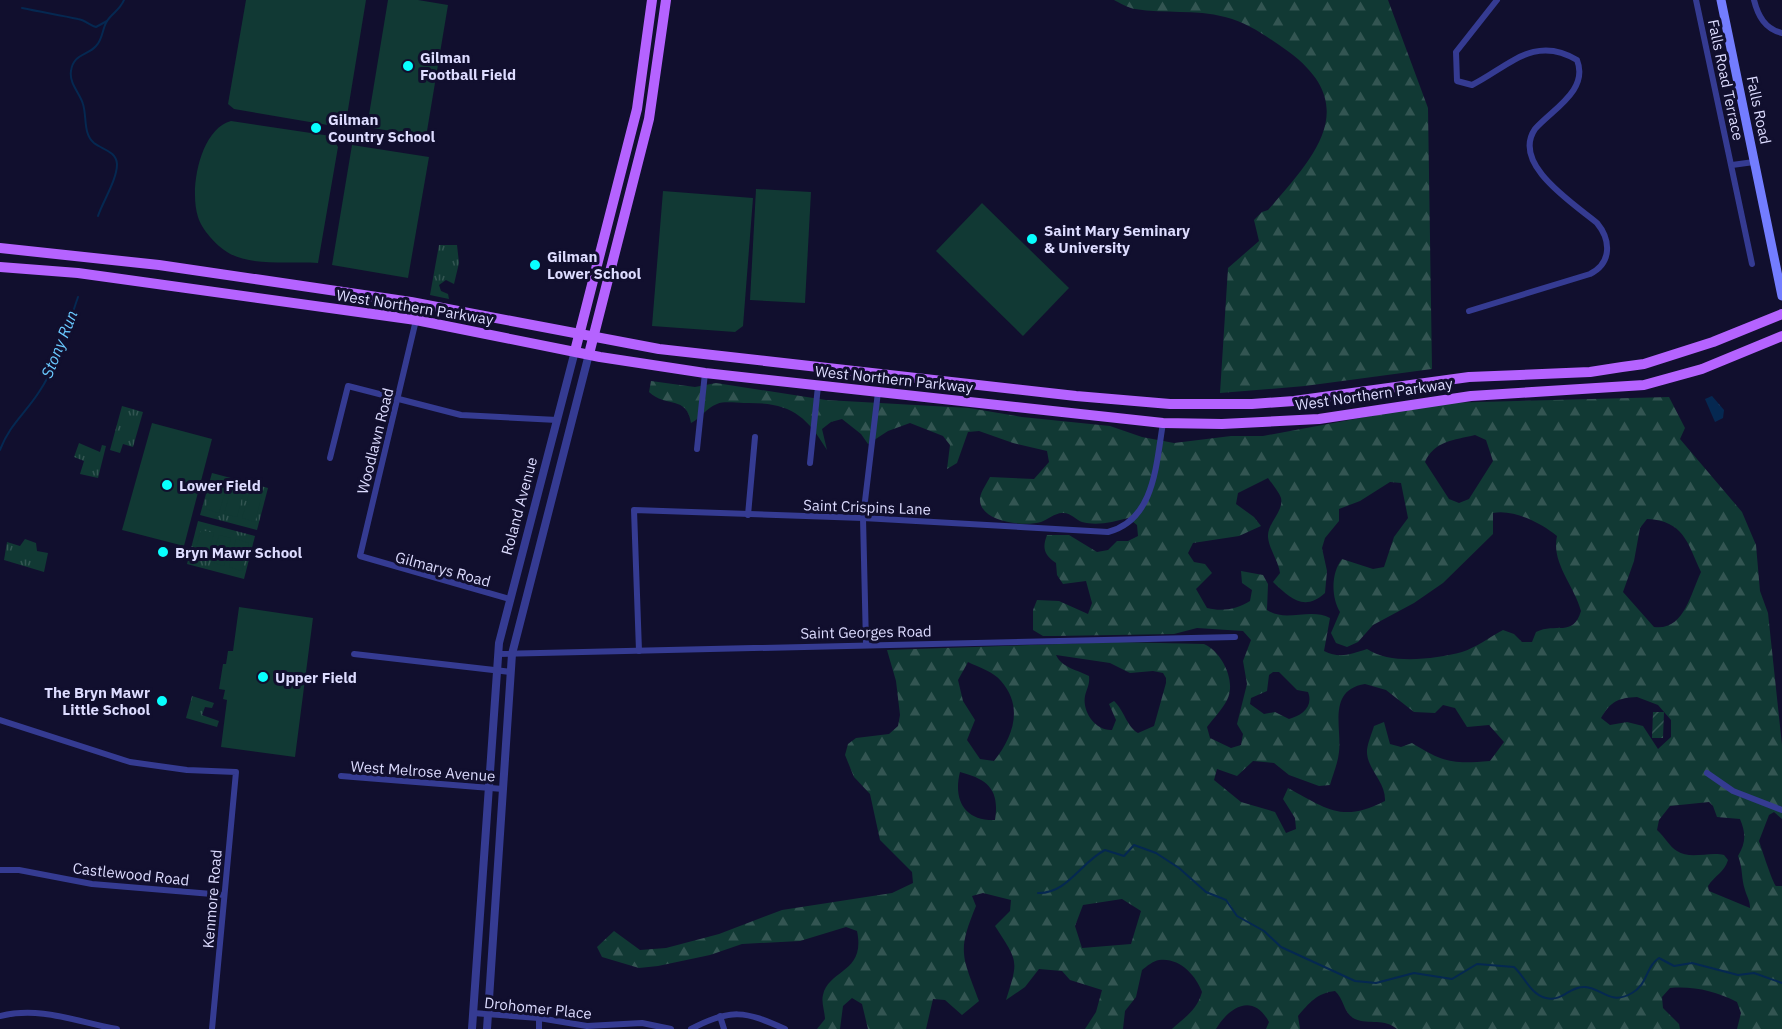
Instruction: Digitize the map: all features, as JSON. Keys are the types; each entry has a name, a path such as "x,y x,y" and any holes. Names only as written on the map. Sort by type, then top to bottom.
{"main road":[{"name":"Roland Avenue","path":"575,351 637,109 652,0"},
{"name":"Roland Avenue","path":"589,354 647,128 666,0"},
{"name":"Falls Road","path":"1721,0 1782,296"},
{"name":"West Northern Parkway","path":"0,248 159,265 411,302 579,336 659,349 1109,400 1252,404 1313,399 1469,377 1590,372 1644,364 1713,342 1782,314"},
{"name":"West Northern Parkway","path":"0,267 78,273 416,320 589,354 705,373 1163,423 1222,424 1319,419 1472,396 1644,385 1702,369 1782,336"}],"street":[{"path":"1469,311 1590,274 1604,262 1608,244 1604,231 1597,223 1540,173 1528,150 1530,137 1535,129 1577,88 1581,75 1577,60 1553,51 1525,54 1472,86 1457,81 1456,52 1497,0"},
{"name":"Falls Road Terrace","path":"1696,0 1752,264"},
{"path":"1754,0 1757,13 1774,31 1782,33"},
{"path":"1732,165 1754,162"},
{"name":"Woodlawn Road","path":"370,561 361,557 360,552 416,320"},
{"name":"Roland Avenue","path":"472,1029 498,654 575,351"},
{"name":"Roland Avenue","path":"487,1029 512,654 589,354"},
{"path":"697,449 705,373"},
{"path":"330,458 348,386 398,397 461,416 557,420"},
{"path":"810,463 818,386"},
{"path":"866,644 863,518 879,393"},
{"name":"Saint Crispins Lane","path":"639,651 634,510 863,518 1108,531 1124,528 1138,515 1147,497 1163,423"},
{"path":"748,515 755,437"},
{"path":"531,519 545,523"},
{"name":"Gilmarys Road","path":"370,561 510,600"},
{"name":"Saint Georges Road","path":"498,654 1235,637"},
{"path":"354,654 511,672"},
{"name":"Kenmore Road","path":"0,720 129,762 187,770 236,772 212,1029"},
{"path":"1707,773 1733,792 1782,810"},
{"name":"West Melrose Avenue","path":"341,776 503,789"},
{"name":"Castlewood Road","path":"0,870 19,870 92,884 224,895"},
{"path":"0,1016 25,1012 51,1013 117,1029"},
{"name":"Drohomer Place","path":"473,1013 539,1018 587,1026 614,1027 642,1023 671,1029"},
{"path":"691,1029 720,1016 734,1013 749,1014 785,1029"},
{"path":"720,1016 724,1029"},
{"path":"538,1029 539,1018"}],"green space":[{"path":"246,0 366,0 345,128 234,109 228,104"},
{"name":"Gilman Football Field","path":"388,0 418,0 448,5 426,137 367,127"},
{"path":"1114,0 1388,0 1428,108 1432,369 1305,386 1220,393 1228,268 1259,241 1254,220 1262,212 1268,210 1314,152 1323,132 1327,112 1323,93 1311,72 1289,52 1242,23 1202,13 1135,9"},
{"path":"231,121 331,136 338,147 318,263 259,262 236,257 218,245 203,227 196,205 196,177 205,148 212,136 220,126"},
{"path":"352,145 429,157 408,278 332,265"},
{"path":"756,189 811,192 805,303 750,300"},
{"path":"663,191 753,198 743,326 735,332 652,326"},
{"path":"982,203 1069,288 1023,336 936,251"},
{"path":"439,245 457,245 459,263 454,284 446,280 439,285 441,291 448,294 449,299 430,295"},
{"path":"651,381 695,387 716,383 826,400 969,408 1022,417 1110,426 1142,437 1174,443 1231,436 1263,436 1441,403 1669,397 1685,428 1680,439 1742,512 1756,545 1760,591 1768,613 1782,745 1782,819 1774,812 1769,815 1759,841 1774,884 1782,886 1782,1029 1737,1029 1741,1013 1737,1002 1704,990 1670,988 1662,997 1663,1008 1679,1024 1680,1029 1397,1029 1387,1024 1366,1022 1351,1017 1335,991 1318,996 1306,1007 1298,1016 1300,1029 1266,1029 1269,1022 1263,1013 1249,1005 1234,1009 1216,1029 1172,1029 1194,1008 1202,992 1196,979 1180,964 1159,960 1142,970 1136,997 1125,1011 1123,1029 1085,1029 1096,1012 1102,990 1070,980 1062,971 1039,969 1025,987 1006,1000 1013,976 1014,961 995,926 1010,911 1011,900 983,893 972,896 976,906 964,944 966,963 979,1001 962,1015 945,1000 933,999 926,1029 868,1029 862,1004 852,998 843,1006 840,1029 817,1029 825,1019 823,995 827,987 852,963 856,955 857,931 846,927 800,941 742,944 710,955 658,966 639,968 602,957 597,947 614,931 640,950 666,948 719,934 782,910 892,893 913,883 912,872 880,840 870,794 854,777 845,755 848,744 856,738 889,734 898,726 900,715 896,681 887,650 1117,642 1204,644 1216,653 1226,667 1230,684 1227,700 1207,727 1210,738 1231,748 1241,745 1243,734 1237,724 1247,684 1243,661 1251,640 1243,631 1197,628 1174,634 1055,636 1043,636 1033,630 1033,610 1037,600 1059,601 1088,614 1092,603 1086,581 1063,584 1057,575 1056,563 1045,551 1047,535 1069,535 1097,552 1108,550 1117,541 1128,541 1138,536 1137,525 1128,518 1093,524 1062,513 1041,522 1024,524 1003,521 986,513 981,506 980,498 990,477 1034,479 1049,462 1047,451 1013,443 979,431 968,432 957,463 947,469 950,445 943,436 910,423 888,431 868,444 861,434 842,419 831,422 822,429 827,450 803,419 784,408 759,403 720,403 691,423 689,414 680,405 662,400 649,392","holes":["1475,435 1486,440 1493,461 1469,499 1459,503 1449,499 1425,462 1434,450 1452,440","1268,478 1281,498 1280,508 1268,532 1280,573 1273,582 1291,598 1310,602 1325,593 1327,571 1322,548 1325,538 1339,521 1339,509 1360,501 1390,482 1401,483 1408,518 1394,537 1384,567 1373,569 1342,559 1336,571 1333,585 1340,612 1331,633 1336,643 1347,647 1358,642 1373,625 1414,603 1443,583 1493,534 1493,513 1510,513 1527,518 1557,536 1556,546 1560,565 1581,611 1578,619 1569,627 1543,629 1536,632 1532,642 1522,642 1514,634 1503,630 1467,650 1439,657 1400,659 1377,654 1367,649 1346,655 1335,655 1324,651 1330,618 1314,614 1274,614 1267,610 1268,584 1263,575 1241,571 1242,583 1252,590 1250,601 1230,609 1207,608 1196,589 1212,573 1205,564 1194,562 1188,553 1193,543 1239,536 1261,526 1254,517 1236,504 1238,493","1647,519 1669,524 1677,529 1688,543 1701,572 1685,610 1672,623 1664,627 1654,627 1623,592 1634,561 1640,528","1056,655 1110,663 1130,673 1153,671 1163,673 1166,683 1154,726 1138,733 1131,727 1114,701 1109,704 1116,720 1112,730 1095,724 1088,714 1085,702 1089,676 1062,663","968,662 994,675 1008,691 1014,711 1013,722 1011,732 994,761 980,759 967,740 975,720 963,701 958,680","1279,672 1297,690 1308,692 1308,706 1298,716 1289,719 1275,712 1264,714 1250,704 1251,698 1267,691 1269,675","1365,684 1386,690 1414,712 1435,713 1443,705 1455,708 1467,727 1489,725 1504,742 1490,761 1457,762 1432,755 1412,743 1401,747 1390,744 1384,722 1374,726 1367,750 1368,757 1382,787 1385,801 1357,811 1335,811 1288,788 1283,799 1295,818 1296,829 1286,833 1275,812 1241,802 1214,780 1217,769 1237,776 1253,761 1274,763 1289,775 1319,786 1330,785 1339,752 1341,702 1345,694","1637,697 1658,705 1671,720 1671,737 1658,749 1643,726 1627,722 1610,725 1601,718 1612,704","960,772 978,778 990,787 993,793 996,809 995,820 975,817 968,812 958,791","1709,802 1717,817 1740,819 1744,838 1743,847 1738,856 1750,908 1709,891 1708,886 1722,871 1728,860 1724,855 1682,854 1672,847 1657,830 1659,820 1670,806","1122,899 1141,911 1131,944 1082,948 1075,926 1083,905"]},
{"path":"122,406 143,412 133,447 123,444 120,453 110,450"},
{"name":"Lower Field","path":"152,423 212,439 184,546 122,530"},
{"path":"79,443 100,452 102,445 106,446 98,478 80,474 84,461 74,457"},
{"path":"212,473 268,488 257,530 200,515"},
{"path":"214,481 227,485 219,513 206,509"},
{"path":"232,486 244,489 237,517 224,514"},
{"path":"250,491 262,494 255,522 242,518"},
{"path":"198,521 255,536 244,579 187,564"},
{"path":"201,530 214,533 206,561 193,557"},
{"path":"219,535 231,538 224,566 211,562"},
{"path":"25,539 36,543 37,551 48,553 44,572 4,560 7,542 20,546"},
{"path":"236,539 249,543 242,571 229,567"},
{"name":"Upper Field","path":"239,607 313,618 295,757 221,747 227,700 223,699 225,690 219,689 223,664 226,664 228,651 233,651"},
{"path":"192,696 214,703 212,708 205,707 202,715 219,721 217,727 186,718"},
{"path":"1653,712 1664,712 1663,738 1652,738"}],"water":[{"path":"1712,396 1724,410 1723,418 1715,422 1705,399"}],"waterway":[{"name":"Stony Run","path":"98,216 112,184 117,164 112,153 94,143 88,135 83,104 72,80 71,71 74,61 98,43 107,21 124,0"},
{"path":"22,8 80,20 96,27 107,21"},
{"name":"Stony Run","path":"0,450 8,433 39,392 52,370 78,297"},
{"path":"1038,893 1048,892 1066,883 1096,855 1105,850 1124,856 1134,845 1156,853 1179,868 1206,892 1226,900 1237,916 1264,931 1281,947 1355,981 1376,983 1414,973 1452,979 1477,964 1514,967 1536,993 1546,998 1557,998 1579,987 1591,988 1618,998 1637,989 1659,958 1674,966 1692,963 1738,975 1754,973 1782,983"}],"place":[{"name":"Gilman Football Field","path":"408,66"},
{"name":"Gilman Country School","path":"316,128"},
{"name":"Saint Mary Seminary & University","path":"1032,239"},
{"name":"Gilman Lower School","path":"535,265"},
{"name":"Lower Field","path":"167,485"},
{"name":"Bryn Mawr School","path":"163,552"},
{"name":"Upper Field","path":"263,677"},
{"name":"The Bryn Mawr Little School","path":"162,701"}]}
